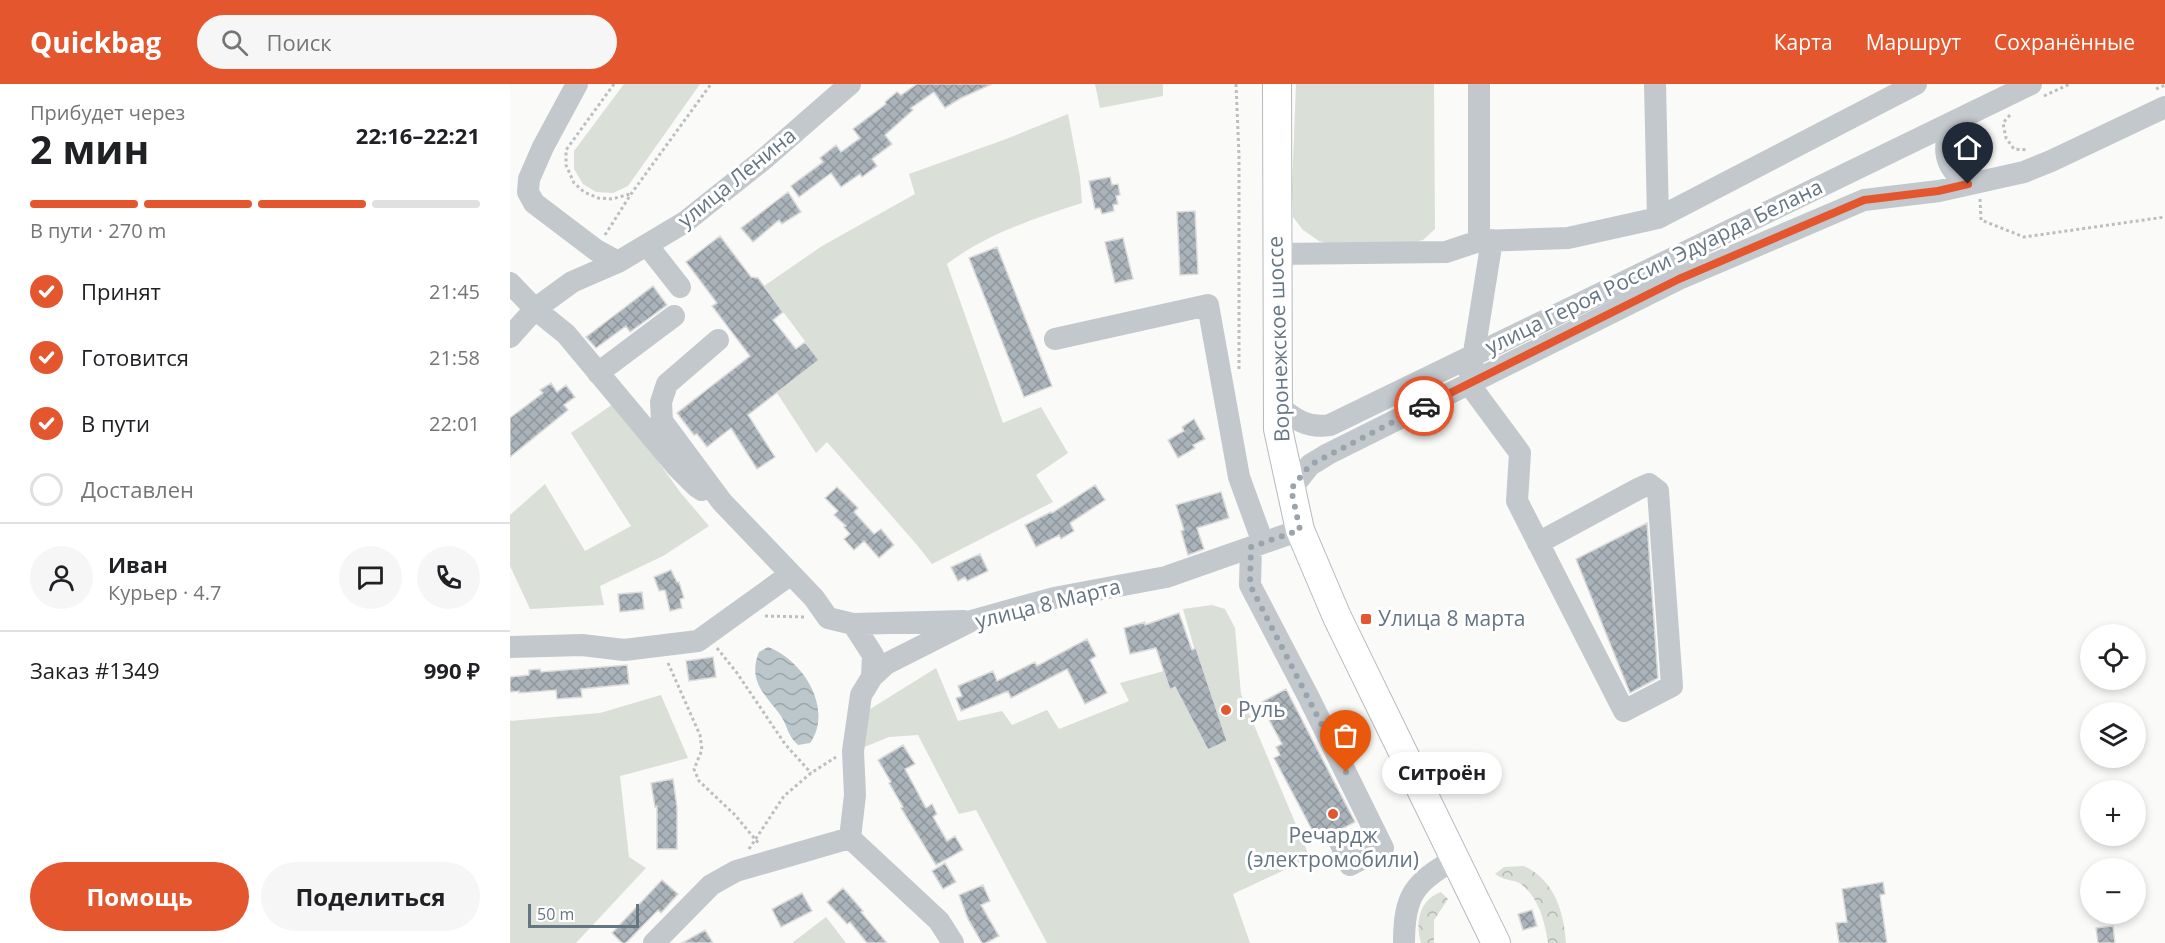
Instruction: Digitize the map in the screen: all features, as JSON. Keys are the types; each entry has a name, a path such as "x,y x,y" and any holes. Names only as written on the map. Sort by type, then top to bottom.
{"main road":[{"name":"Воронежское шоссе","path":"1277,84 1278,429 1300,530 1338,616 1496,943"}],"street":[{"path":"577,84 529,179 528,192 534,203 596,250 618,262"},
{"name":"улица Ленина","path":"510,337 535,309 572,282 618,262 685,222 764,159 850,84"},
{"path":"1479,84 1486,241 1475,354 1469,384 1520,453 1517,501 1538,543 1624,711 1672,686 1658,491 1649,484 1538,543"},
{"path":"1655,84 1658,218"},
{"path":"1276,254 1446,252 1486,241 1568,238 1658,218 1916,84"},
{"name":"улица Героя России Эдуарда Белана","path":"1277,405 1293,419 1305,424 1318,427 1330,425 2031,84"},
{"name":"улица Героя России Эдуарда Белана","path":"1291,489 1310,465 1319,459 1679,279 1864,200 1938,191 2024,172 2051,161 2160,98"},
{"path":"1952,123 1946,137 1947,160 1958,177 1974,183"},
{"path":"647,245 680,287"},
{"path":"510,283 535,309 566,334 696,486 722,502"},
{"path":"1055,339 1208,305 1239,477 1257,545 1250,585 1383,848 1350,865 1340,842"},
{"path":"598,373 674,316"},
{"path":"718,340 667,384 661,402 662,421 722,502 814,598 828,618 853,624 971,621"},
{"name":"улица 8 Марта","path":"872,676 886,664 971,621 1054,598 1166,577 1300,530"},
{"path":"510,647 582,645 624,650 698,641 790,573"},
{"path":"850,838 855,795 853,751 861,695 872,676 873,655 853,624"},
{"path":"654,943 711,885 736,871 850,838"},
{"path":"850,838 939,921 953,943"},
{"path":"1404,943 1404,918 1414,892 1430,874 1455,859"}],"path":[{"path":"614,84 566,150 566,165 574,183 584,192 598,198 612,199 631,194"},
{"path":"596,250 631,194 710,84"},
{"path":"1236,84 1239,156 1239,370"},
{"path":"2160,98 2165,85"},
{"path":"2003,123 2006,138 2014,149 2029,150"},
{"path":"1974,183 1981,220 2024,237 2165,217"},
{"path":"730,618 780,615 828,618"},
{"path":"706,635 737,673 785,744 811,773"},
{"path":"661,645 700,735 702,750 694,769 699,781 735,815 773,860"},
{"path":"736,871 784,796 811,773 837,757 853,751"}],"green space":[{"path":"624,84 700,84 628,186 613,193 596,192 583,184 574,169 574,151"},
{"path":"1095,84 1163,84 1163,96 1100,108"},
{"path":"1296,84 1434,84 1435,229 1423,240 1407,244 1329,244 1319,241 1303,230 1293,217"},
{"path":"1068,114 1080,177 1082,203 995,235 947,264 1003,423 1041,407 1068,453 1036,475 1053,502 932,564 827,442 816,453 777,393 819,360 764,286 822,246 915,194 909,174"},
{"path":"616,402 680,492 709,526 663,556 600,586 604,605 530,609 510,566 510,515 545,484 585,551 631,526 571,433"},
{"path":"1212,605 1225,609 1235,628 1241,694 1310,858 1233,894 1250,943 1047,943 976,810 959,814 918,735 889,737 862,748 867,711 936,668 958,721 1002,711 1012,725 1047,710 1059,729 1129,701 1120,683 1164,671 1197,658 1183,609"},
{"path":"661,695 688,758 620,776 629,857 646,868 576,943 510,943 510,721 600,713"},
{"path":"1524,866 1543,879 1556,898 1563,919 1566,943 1548,943 1543,919 1532,896 1516,881 1495,874 1504,867"},
{"path":"1441,892 1448,899 1434,920 1434,943 1421,943 1418,928 1423,906"},
{"path":"826,917 846,943 792,943"}],"water":[{"path":"768,647 781,653 793,663 811,687 818,715 817,730 810,743 798,745 794,741 781,716 760,687 755,672 756,663 759,652"}],"building":[{"path":"917,84 992,84 945,108 934,92 911,108 913,110 885,135 892,144 872,159 877,166 862,177 860,174 841,187 831,173 799,197 791,186 823,162 820,158 836,145 841,152 860,138 853,129 886,104 885,102 897,92 901,95"},
{"path":"1110,177 1112,185 1118,184 1120,195 1116,196 1118,204 1113,205 1114,211 1102,214 1100,208 1095,209 1089,181"},
{"path":"788,192 801,212 782,224 779,220 753,242 741,228"},
{"path":"1195,211 1198,274 1180,275 1177,212"},
{"path":"720,236 751,277 758,278 783,312 773,320 796,349 805,342 819,360 748,415 775,457 757,469 731,428 707,447 697,434 694,435 677,413 750,356 712,306 717,303 686,262"},
{"path":"1123,238 1133,279 1115,283 1105,242"},
{"path":"997,247 1052,386 1024,397 969,258"},
{"path":"653,286 667,305 630,332 626,326 596,348 586,337"},
{"path":"551,383 557,392 566,385 575,397 564,405 568,410 510,457 510,418 543,393 540,390"},
{"path":"1194,419 1205,439 1193,445 1195,448 1178,458 1168,440 1184,431 1182,427"},
{"path":"1095,485 1105,500 1070,523 1074,531 1061,539 1059,535 1036,547 1025,525 1052,513"},
{"path":"837,487 858,508 854,512 874,534 881,529 894,545 879,558 864,541 854,550 844,539 850,534 844,527 846,526 834,515 838,511 825,498"},
{"path":"1221,492 1229,518 1197,528 1204,549 1188,555 1181,531 1184,530 1176,505"},
{"path":"1647,523 1658,678 1630,693 1576,559"},
{"path":"980,554 988,571 967,581 965,577 958,581 951,567"},
{"path":"671,570 679,582 684,598 680,599 682,608 670,611 665,590 659,591 654,577"},
{"path":"642,592 644,609 620,612 618,594"},
{"path":"1179,613 1192,650 1196,648 1227,741 1208,750 1175,687 1170,690 1156,648 1130,654 1124,628 1145,622 1145,625"},
{"path":"1087,639 1096,656 1090,660 1107,693 1085,704 1067,669 1011,698 1008,691 961,711 956,698 962,696 958,686 993,671 997,681 1035,662 1037,666"},
{"path":"713,657 716,677 689,681 686,661"},
{"path":"627,665 629,684 581,689 582,697 557,699 556,690 510,692 510,677 529,675 529,670 540,669 541,672"},
{"path":"1286,689 1355,822 1342,829 1334,830 1318,841 1274,758 1280,755 1276,747 1282,744 1260,703"},
{"path":"903,745 915,764 905,769 926,808 932,804 937,814 933,817 947,841 955,836 963,850 936,865 901,808 903,807 878,760"},
{"path":"673,779 677,807 677,849 657,849 657,806 655,807 651,783"},
{"path":"945,863 956,882 943,889 932,871"},
{"path":"662,880 678,894 661,913 658,910 626,943 622,943 612,933"},
{"path":"1883,882 1885,894 1880,895 1887,943 1839,943 1836,923 1847,922 1842,889"},
{"path":"983,885 990,901 981,905 999,936 986,943 982,943 968,919 959,895"},
{"path":"843,888 887,943 867,943 850,922 847,924 827,902"},
{"path":"802,893 812,911 781,927 772,909"},
{"path":"1532,910 1537,926 1523,930 1518,914"},
{"path":"2113,926 2115,943 2098,943 2096,928"},
{"path":"705,930 713,943 682,943"}],"way so far":[{"path":"1346,772 1250,585 1251,547 1300,530 1291,489 1310,465 1424,406"}],"place":[{"name":"Улица 8 марта","path":"1366,619"},
{"name":"Руль","path":"1226,710"},
{"name":"Ситроён","path":"1346,772"},
{"name":"Речардж (электромобили)","path":"1333,814"}],"route":[{"path":"1424,406 1679,279 1864,200 1938,191 1968,184"}]}
